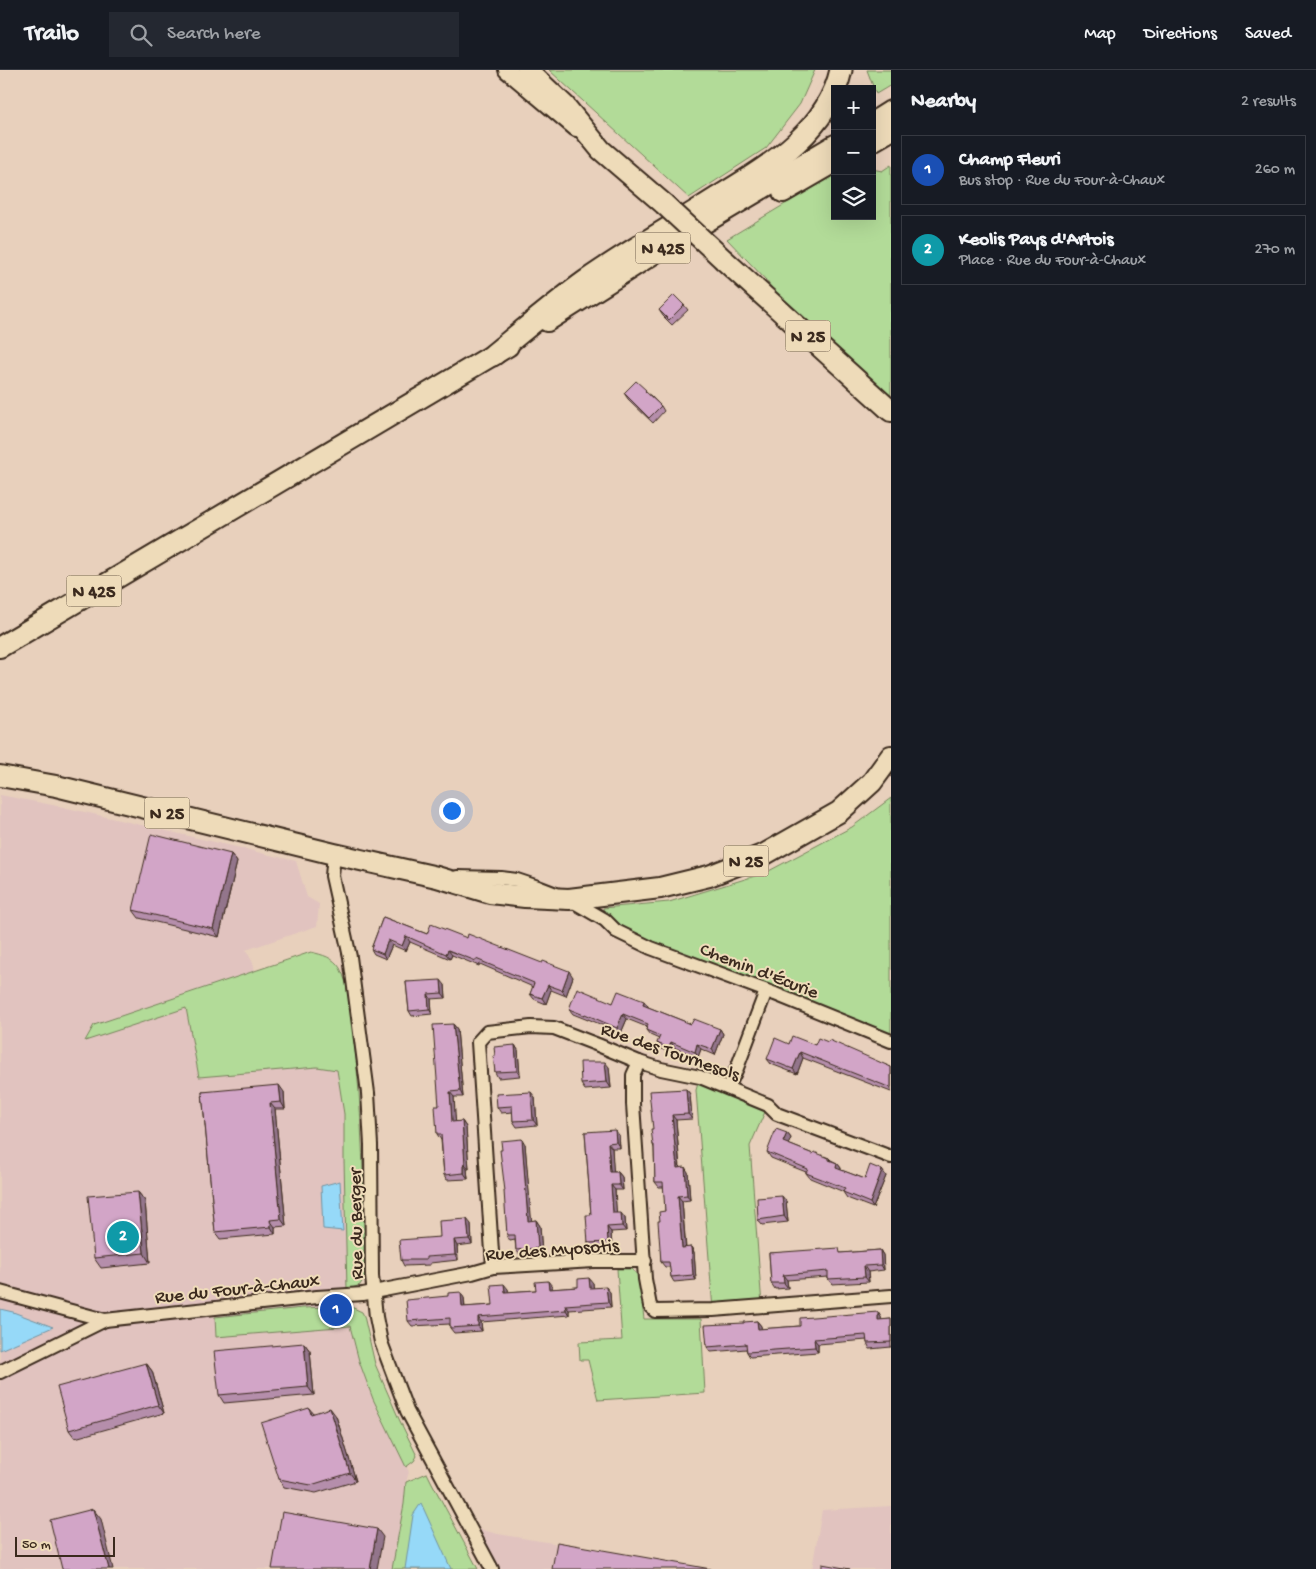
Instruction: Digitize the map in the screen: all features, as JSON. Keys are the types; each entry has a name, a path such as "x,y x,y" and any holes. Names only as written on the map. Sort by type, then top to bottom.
{"highway":[{"path":"494,355 585,282 758,173 788,151 820,115 830,98 840,70"}],"main road":[{"path":"527,70 565,106 601,150"},
{"path":"876,121 891,112"},
{"path":"876,139 891,130"},
{"name":"N 425","path":"494,355 662,248 831,147"},
{"name":"N 25","path":"601,150 664,204 891,412"},
{"name":"N 425","path":"0,647 494,355 667,260 831,164"},
{"name":"N 25","path":"0,776 56,786 334,854 437,877 490,893 569,899 660,888 701,878 765,854 839,812 872,782 891,756"}],"street":[{"path":"507,70 601,150"},
{"name":"Rue du Berger","path":"334,854 332,876 350,957 368,1093 372,1145 374,1291 380,1342 407,1411 492,1569"},
{"path":"605,920 603,908 610,894"},
{"name":"Chemin d'Écurie","path":"569,899 605,920 616,931 651,948 891,1041"},
{"path":"728,1088 766,991"},
{"name":"Rue des Tournesols","path":"493,1267 478,1042 487,1032 531,1027 554,1028 639,1062 662,1069 700,1076 768,1105 777,1114 891,1157"},
{"path":"639,1062 633,1075 633,1104 646,1279 650,1306 655,1311 721,1309 891,1296"},
{"name":"Rue des Myosotis","path":"374,1291 472,1273 493,1267 594,1261 645,1261"},
{"name":"Rue du Four-à-Chaux","path":"0,1292 105,1320 317,1297 363,1294 374,1291"},
{"name":"Rue du Four-à-Chaux","path":"0,1372 105,1320"}],"shaded area":[{"path":"0,795 63,807 296,861 307,897 319,904 317,926 246,950 255,971 94,1025 85,1041 186,1007 317,1067 337,1070 344,1114 349,1306 303,1308 215,1317 216,1336 350,1326 359,1361 373,1399 409,1472 392,1569 0,1569"},
{"path":"891,1506 891,1569 812,1569 822,1510"},
{"path":"470,1527 498,1534 712,1569 492,1569"}],"green space":[{"path":"549,70 815,70 800,104 766,148 689,198"},
{"path":"867,70 891,70 891,85 876,94 876,85 873,85"},
{"path":"891,165 891,398 773,290 727,239 831,176 831,220 876,220 876,170 882,171"},
{"path":"891,798 891,1041 651,948 605,920 603,908 669,902 765,873 852,827"},
{"path":"311,952 324,955 340,968 348,991 352,1015 361,1123 365,1276 360,1285 347,1290 344,1114 337,1070 317,1067 199,1077 186,1008 85,1041 94,1025"},
{"path":"700,1077 768,1105 750,1146 762,1306 713,1310 696,1090"},
{"path":"617,1269 632,1269 639,1277 644,1319 701,1319 705,1393 598,1400 588,1360 580,1360 579,1342 622,1340"},
{"path":"349,1306 362,1312 364,1316 375,1364 417,1456 406,1467 373,1399 359,1361 350,1326 216,1337 215,1317 303,1308"},
{"path":"427,1473 478,1569 392,1569 404,1504 406,1482"}],"water":[{"path":"340,1181 343,1231 323,1229 321,1186"},
{"path":"0,1309 13,1312 53,1327 0,1350"},
{"path":"421,1503 451,1569 405,1569 413,1515"}],"building":[{"path":"674,295 684,305 669,320 659,310"},
{"path":"636,381 661,406 649,418 624,393"},
{"path":"151,834 231,854 213,929 133,910"},
{"path":"383,917 427,934 431,924 467,938 468,934 542,963 543,961 569,971 562,990 548,985 542,998 530,994 534,983 476,959 476,961 448,950 446,954 406,936 402,946 388,940 383,954 371,949"},
{"path":"441,980 442,993 428,994 429,1009 409,1011 406,982"},
{"path":"577,988 613,1003 618,991 644,1001 643,1005 691,1024 694,1019 720,1029 712,1049 697,1044 695,1052 671,1042 669,1048 657,1043 660,1036 646,1030 648,1024 623,1014 617,1028 569,1009"},
{"path":"453,1024 460,1091 450,1092 452,1122 462,1121 465,1164 464,1173 444,1175 441,1134 437,1134 435,1106 439,1106 433,1025"},
{"path":"792,1036 815,1045 818,1038 828,1042 829,1040 891,1067 891,1088 800,1052 793,1069 767,1059 775,1038 789,1044"},
{"path":"515,1045 517,1071 495,1072 494,1047"},
{"path":"580,1062 605,1062 607,1082 581,1084"},
{"path":"279,1085 281,1102 270,1103 281,1219 270,1220 271,1227 215,1232 202,1092"},
{"path":"686,1089 688,1114 672,1115 677,1168 685,1167 687,1195 678,1196 682,1248 691,1247 693,1275 671,1277 669,1262 661,1262 658,1221 660,1221 659,1212 665,1211 663,1182 655,1182 649,1091"},
{"path":"531,1092 533,1120 513,1121 512,1106 497,1107 496,1094"},
{"path":"776,1129 787,1133 783,1142 829,1158 829,1160 837,1163 836,1168 865,1179 870,1165 882,1170 870,1203 843,1192 845,1188 806,1173 808,1169 767,1152"},
{"path":"615,1130 616,1142 608,1143 610,1172 618,1172 619,1185 611,1185 613,1213 621,1213 622,1226 607,1227 608,1242 588,1243 586,1215 591,1215 585,1132"},
{"path":"522,1139 528,1221 536,1220 538,1248 516,1250 515,1235 507,1235 505,1191 500,1150 502,1150 501,1141"},
{"path":"138,1192 144,1253 94,1258 88,1196"},
{"path":"782,1196 784,1216 758,1220 757,1198"},
{"path":"467,1219 469,1239 454,1240 455,1255 426,1257 426,1260 401,1260 399,1240 440,1237 439,1221"},
{"path":"839,1248 840,1253 880,1250 881,1265 864,1266 865,1277 828,1279 828,1271 783,1275 784,1283 771,1283 769,1253"},
{"path":"589,1278 590,1288 606,1287 608,1302 565,1305 566,1310 478,1317 478,1326 450,1328 450,1318 408,1321 406,1300 448,1296 448,1293 461,1292 462,1307 493,1305 491,1285 504,1284 505,1292 536,1290 535,1282 548,1281 549,1289 578,1287 578,1279"},
{"path":"878,1312 878,1320 891,1319 891,1342 867,1343 866,1335 814,1339 815,1347 747,1352 746,1344 707,1347 705,1325 757,1321 758,1329 800,1326 800,1318"},
{"path":"304,1343 308,1387 219,1395 214,1351"},
{"path":"146,1363 158,1405 69,1430 57,1387"},
{"path":"309,1408 311,1414 330,1408 350,1473 311,1485 279,1479 261,1423"},
{"path":"93,1509 109,1569 62,1569 50,1520"},
{"path":"282,1512 377,1529 370,1569 272,1569"},
{"path":"557,1542 711,1569 552,1569"},
{"path":"822,1564 850,1569 822,1569"}],"place":[{"name":"Keolis Pays d'Artois","path":"123,1237"},
{"name":"Champ Fleuri","path":"336,1310"}]}
